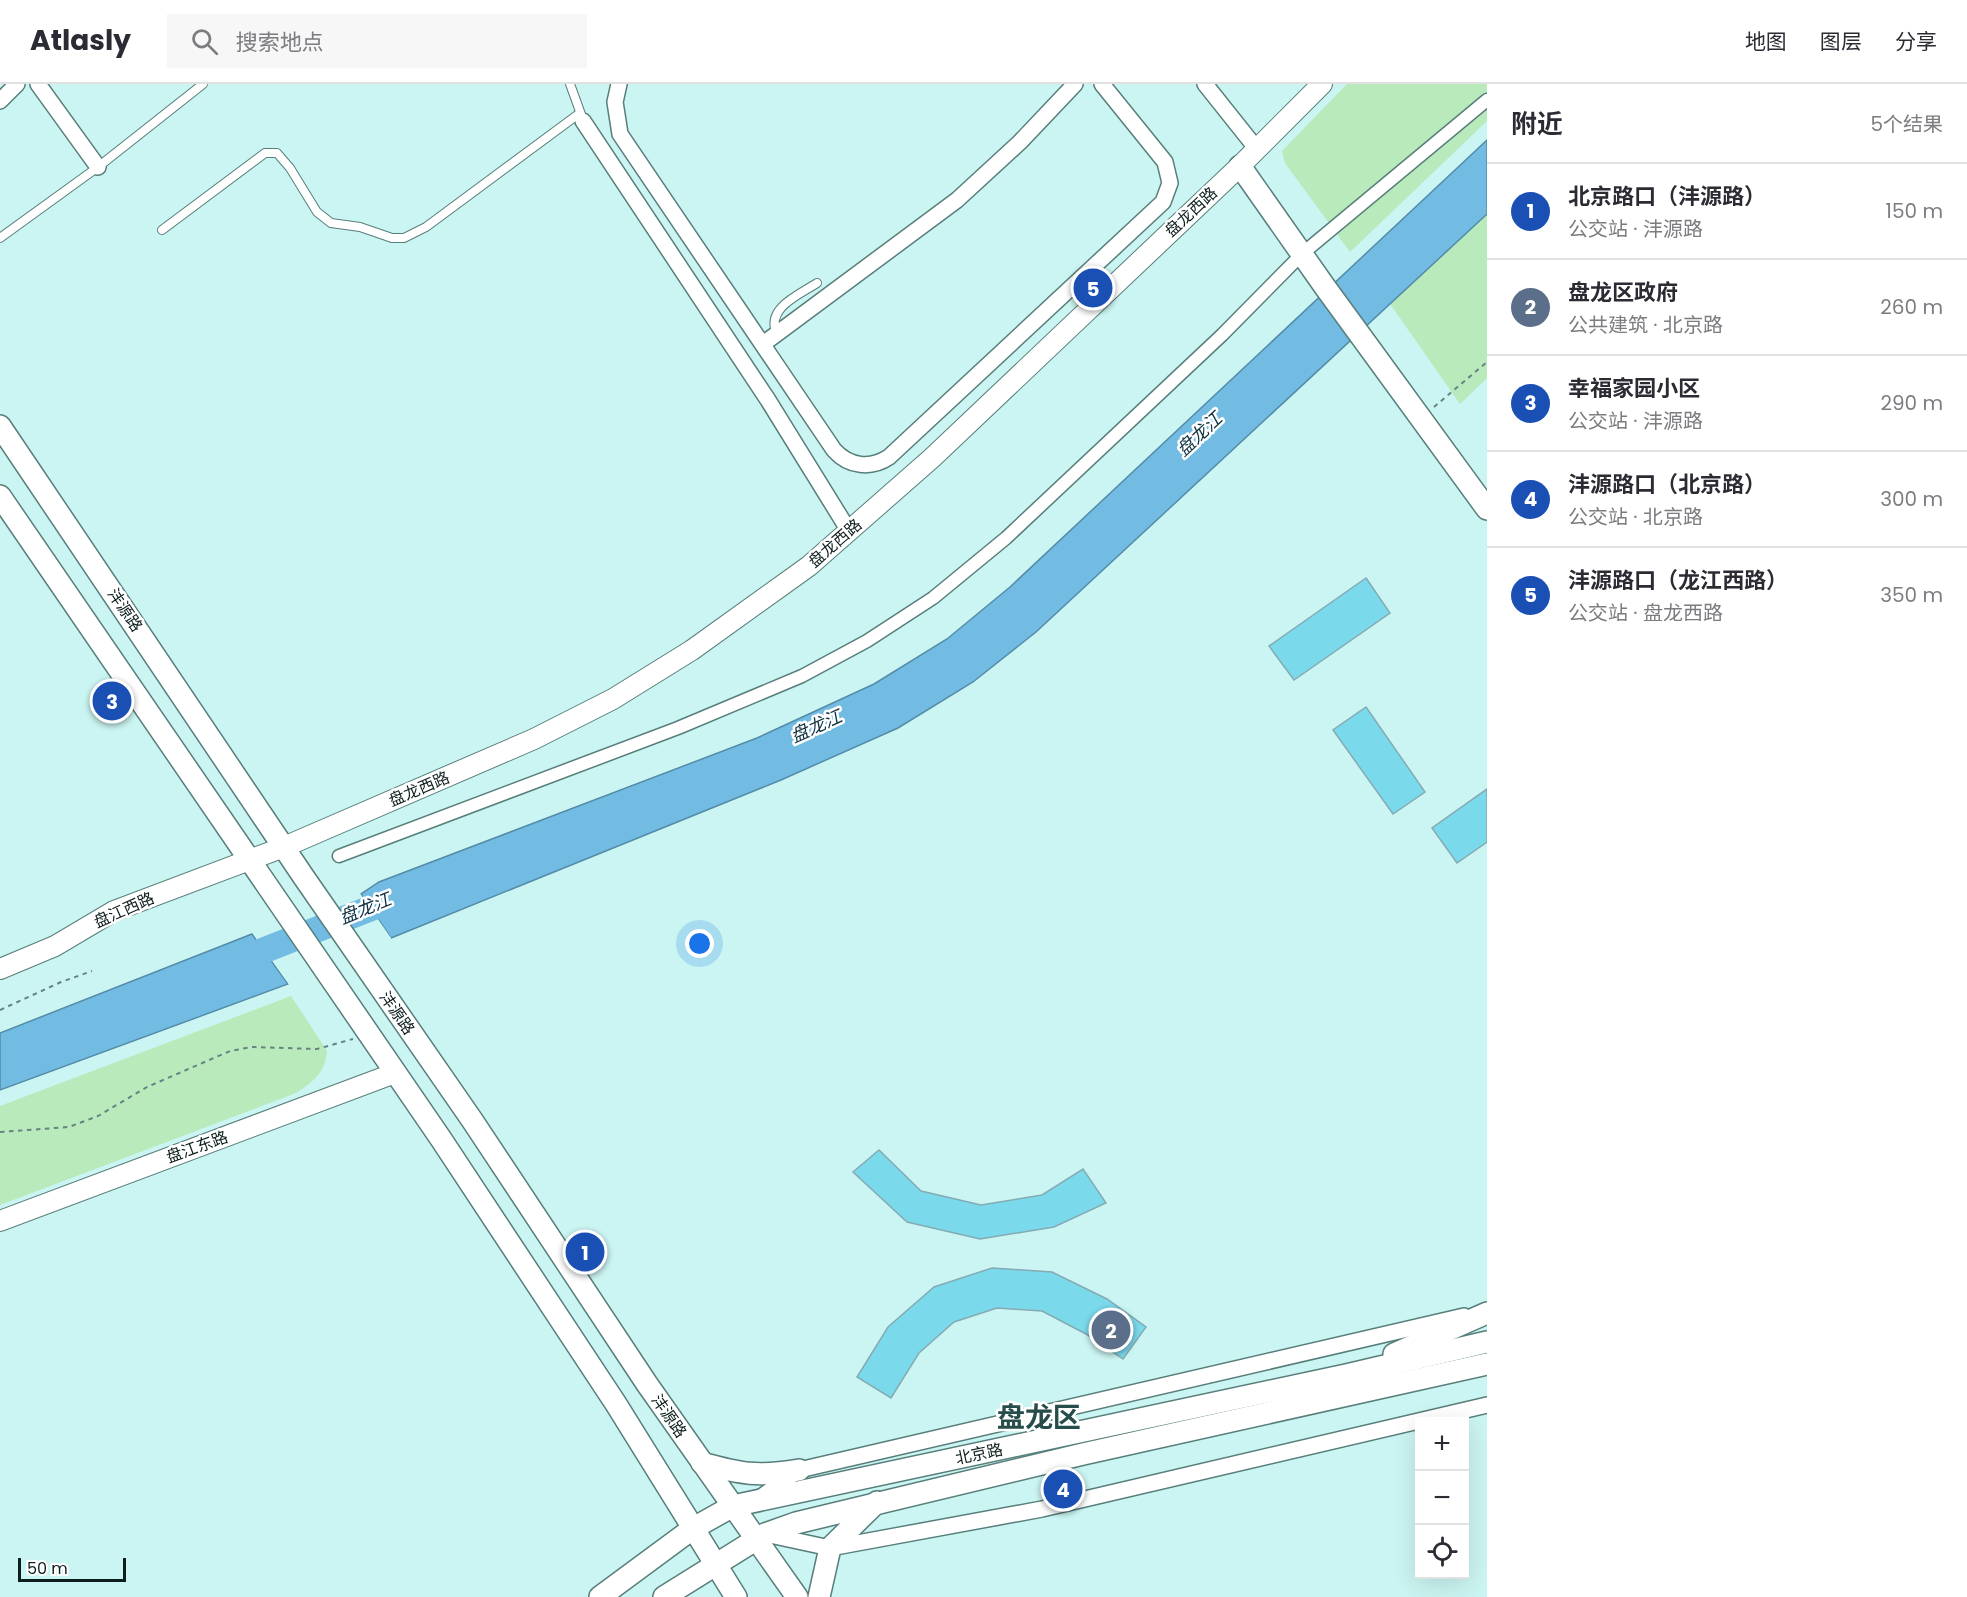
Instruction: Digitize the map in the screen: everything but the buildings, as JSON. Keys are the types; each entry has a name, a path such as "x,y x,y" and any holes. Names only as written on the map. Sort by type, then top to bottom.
{"main road":[{"path":"1240,166 1378,361 1487,509"},
{"name":"沣源路","path":"0,426 702,1462 733,1506 761,1536 797,1597"},
{"path":"0,496 395,1073 616,1404 736,1597"},
{"path":"1346,1375 1487,1311"},
{"name":"北京路","path":"600,1597 692,1529 733,1506 1346,1375 1487,1342"},
{"name":"北京路","path":"664,1597 761,1536 877,1502 1487,1364"},
{"path":"702,1462 739,1474 769,1475 799,1470"},
{"path":"819,1597 830,1548 877,1502"}],"street":[{"path":"0,101 17,84"},
{"path":"38,84 98,167"},
{"path":"619,84 615,102 620,134 840,456 847,461 865,465 881,462 889,457 980,375 1163,202 1168,193 1170,173 1165,162 1102,84"},
{"path":"763,344 957,200 1020,142 1075,84"},
{"path":"1205,84 1256,148"},
{"name":"盘龙西路","path":"250,859 284,847 534,739 614,699 701,644 809,566 932,458 1240,166 1322,84"},
{"path":"339,856 699,719 802,676 867,641 933,598 1006,538 1214,343 1303,253 1487,100"},
{"path":"582,117 774,410 849,531"},
{"name":"盘江西路","path":"0,969 55,946 114,911 250,859"},
{"name":"盘江东路","path":"0,1221 395,1073"},
{"path":"757,1500 799,1470 1487,1311"},
{"path":"761,1536 830,1548 1042,1509 1487,1405"}],"lane":[{"path":"0,238 98,167 203,84"},
{"path":"162,230 265,153 277,153 290,168 317,212 331,223 360,227 392,238 404,238 426,227 582,117 570,84"},
{"path":"777,334 773,324 774,316 780,308 817,283"}],"path":[{"path":"1421,419 1487,362"},
{"path":"0,1010 61,982 92,971"},
{"path":"0,1132 69,1127 98,1116 147,1088 230,1051 252,1047 317,1049 368,1035"}],"green space":[{"path":"1347,84 1487,84 1487,121 1350,252 1285,163 1282,151"},
{"path":"1487,202 1487,378 1460,404 1386,298"},
{"path":"291,996 327,1051 321,1071 302,1089 0,1205 0,1106"}],"water":[{"path":"1487,140 1487,214 1036,632 973,682 898,728 781,780 391,938 361,894 379,882 757,738 874,684 947,639 1010,587"},
{"path":"252,934 288,984 0,1090 0,1033"}],"pier":[{"path":"359,892 392,941 388,940 358,896"},
{"path":"251,931 255,932 291,982 290,986"}],"waterway":[{"name":"盘龙江","path":"232,963 402,896"}],"place":[{"name":"沣源路口（龙江西路）","path":"1093,288"},
{"name":"幸福家园小区","path":"112,701"},
{"name":"北京路口（沣源路）","path":"585,1252"},
{"name":"盘龙区政府","path":"1111,1330"},
{"name":"沣源路口（北京路）","path":"1063,1489"}],"district":[{"name":"盘龙区","path":"1039,1417"}]}
